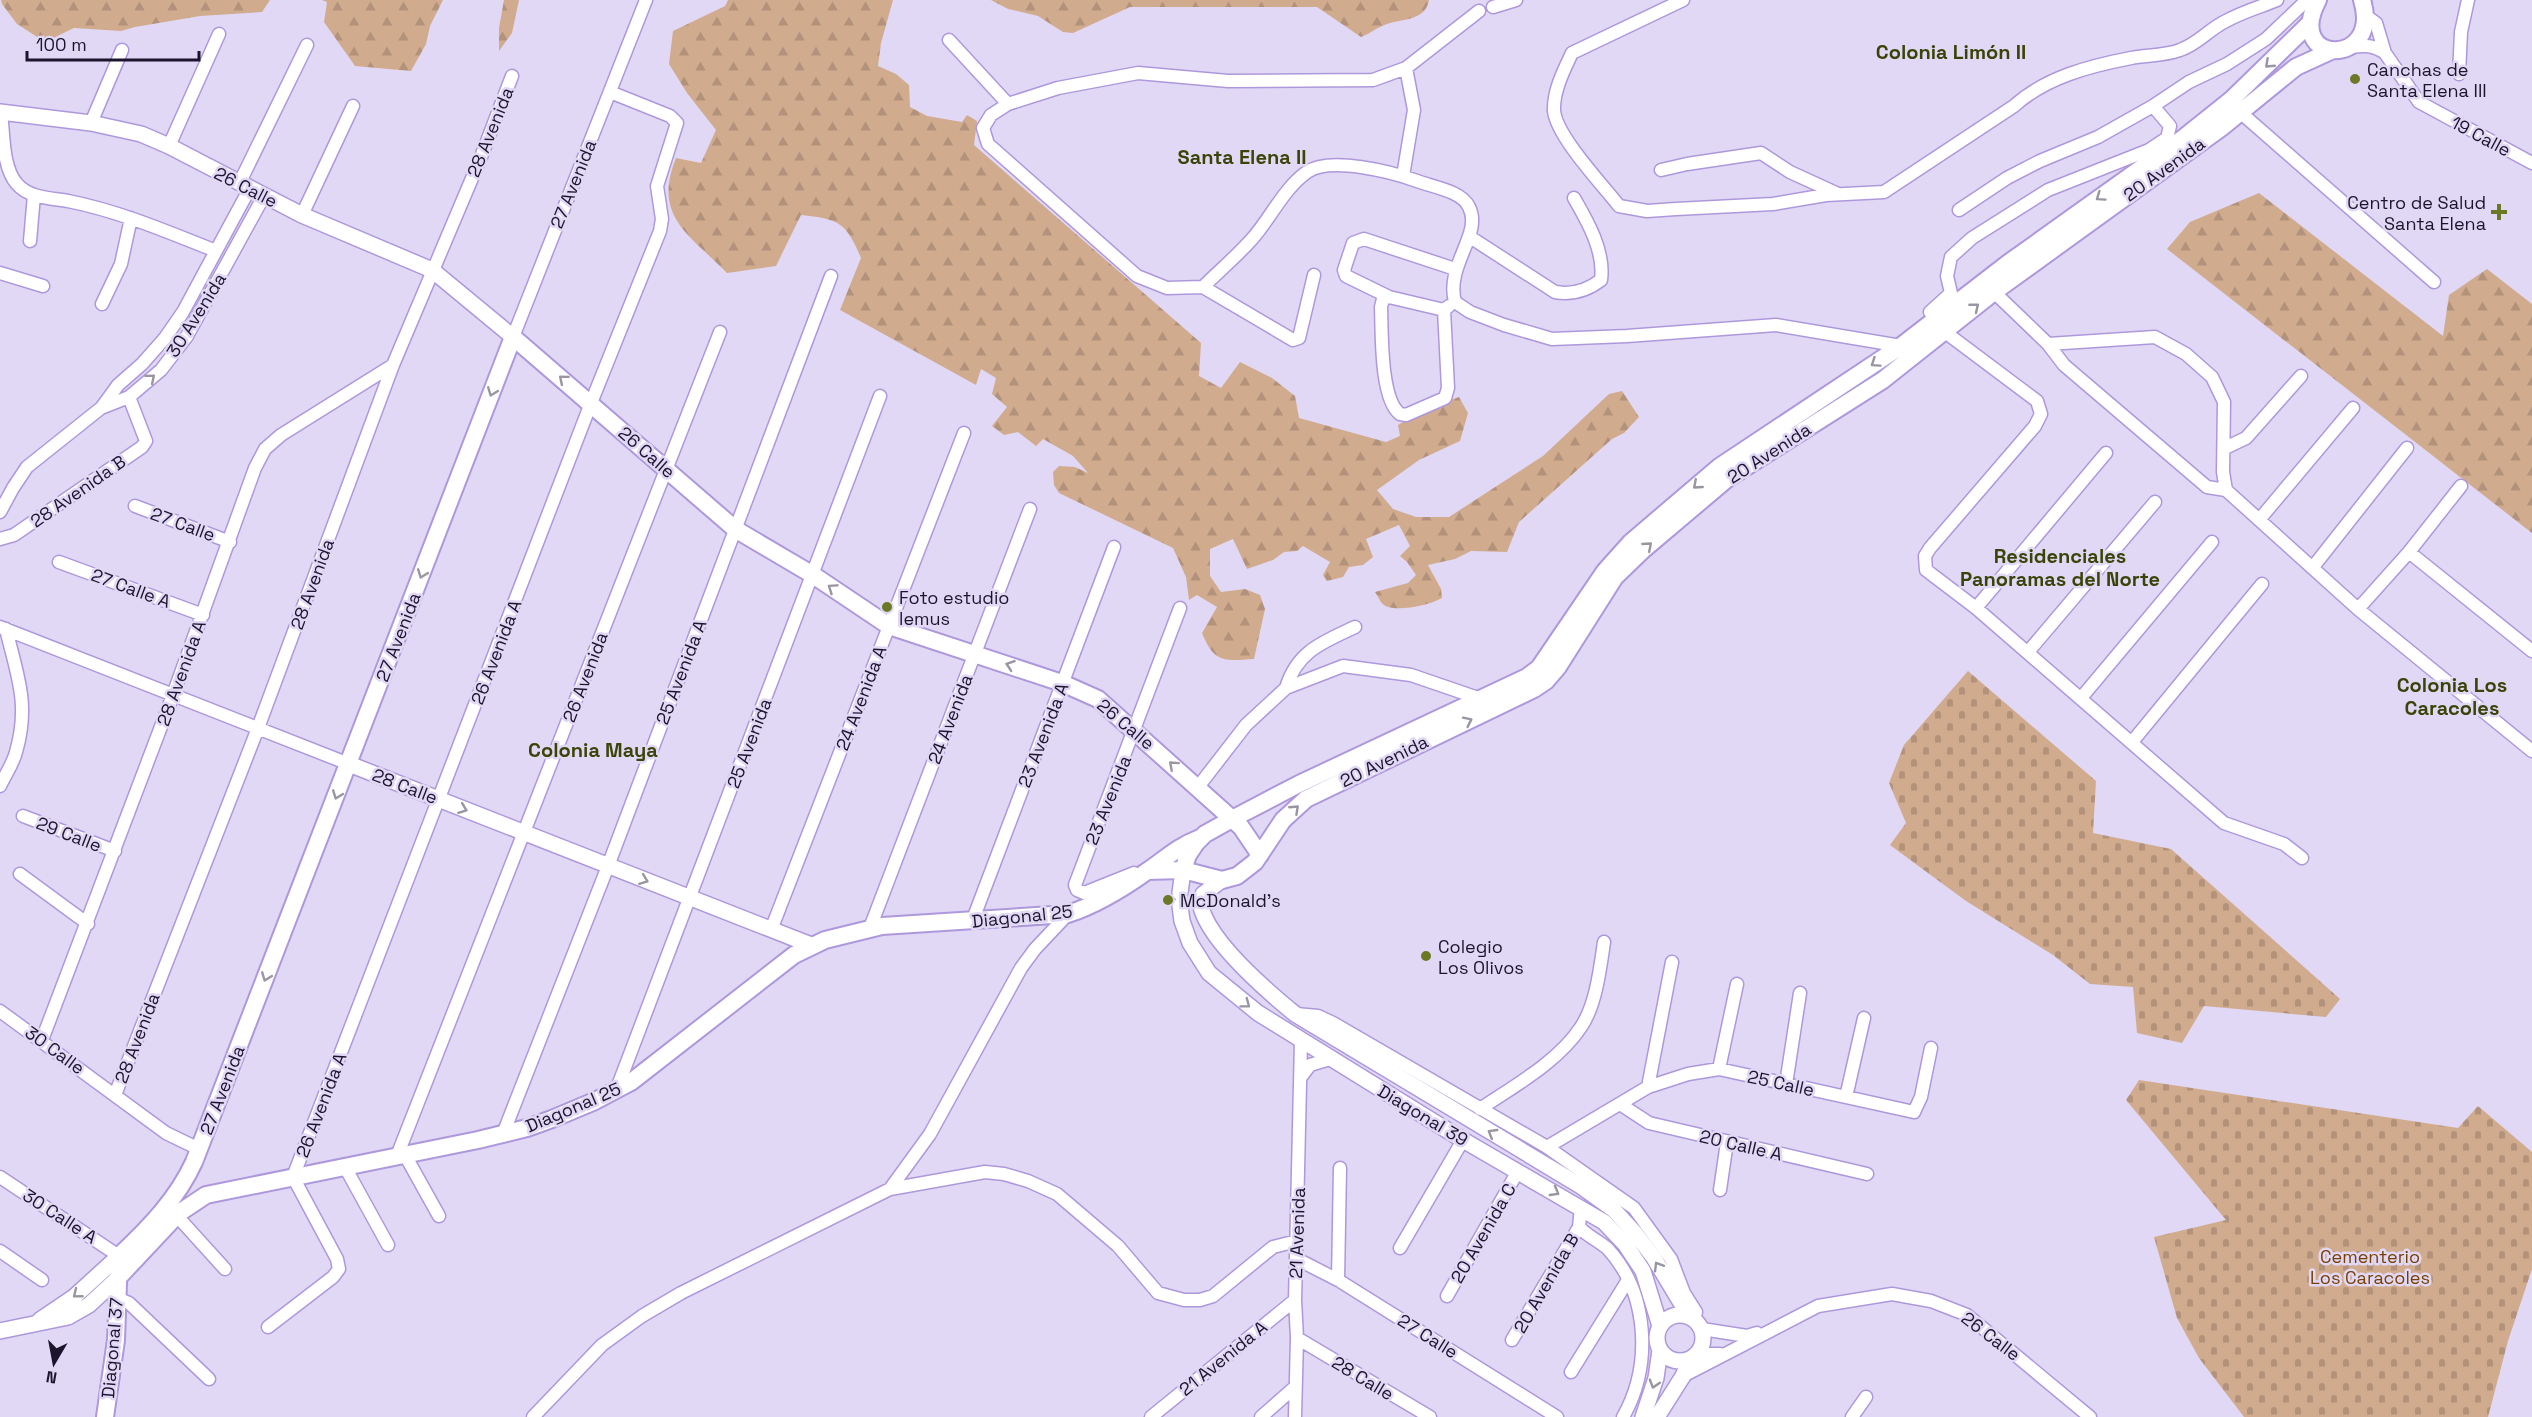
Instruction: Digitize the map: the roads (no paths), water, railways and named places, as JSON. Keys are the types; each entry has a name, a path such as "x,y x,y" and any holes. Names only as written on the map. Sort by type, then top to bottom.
{"main road":[{"path":"2318,0 2310,22 2314,39 2323,49 2331,51"},
{"path":"2351,47 2361,35 2364,4"},
{"name":"20 Avenida","path":"1222,880 1244,872 1260,855 1283,820 1306,799 1534,689 1546,681 1558,668 1616,577 1642,550 1727,479 1883,380 2007,264 2182,139 2232,99 2310,22"},
{"name":"20 Avenida","path":"1183,870 1188,855 1200,838 1232,819 1299,784 1527,677 1539,668 1605,571 1631,542 1719,467 1901,346 1940,326 1994,292 2240,112 2296,68 2331,51 2341,51 2351,47"},
{"name":"26 Calle","path":"513,337 735,529 813,575 889,626 1062,683 1098,699 1232,819 1248,835 1260,855"},
{"name":"27 Avenida","path":"119,1256 147,1230 182,1185 199,1149 350,764 513,337"},
{"name":"Diagonal 25","path":"117,1279 177,1216 197,1200 230,1189 503,1134 552,1119 616,1091 631,1082 794,955 811,945 870,928 1068,914 1089,907 1147,871 1180,846 1200,838"},
{"path":"1147,871 1183,870 1222,880"},
{"path":"182,1185 197,1200"},
{"name":"Diagonal 37","path":"105,1417 113,1370 119,1256"}],"street":[{"name":"27 Avenida","path":"513,337 646,0"},
{"path":"1493,7 1516,0"},
{"path":"1683,0 1572,53 1557,91 1554,111 1564,137 1619,206 1647,211 1773,204 1884,192 2014,106 2030,92 2054,79 2132,58 2178,51 2194,45 2227,20 2277,0"},
{"path":"1959,210 2015,174 2098,136 2266,39 2307,0"},
{"path":"2459,74 2461,32 2468,0"},
{"name":"19 Calle","path":"2364,4 2376,23 2385,53 2418,102 2532,163"},
{"path":"1314,274 1297,340 1293,340 1203,287 1167,288 1137,276 988,144 983,128 991,115 1008,104 1058,88 1138,73 1228,81 1373,80 1406,68 1479,11"},
{"path":"169,146 219,34"},
{"path":"949,40 1008,104"},
{"path":"251,189 307,45"},
{"path":"2351,47 2366,45 2377,47 2385,53"},
{"path":"91,123 122,50"},
{"path":"1403,176 1414,110 1406,68"},
{"name":"28 Avenida","path":"115,1095 258,728 393,365 481,157 512,75"},
{"name":"26 Avenida A","path":"293,1177 591,403 660,231 662,219 657,186 677,123 670,116 610,92"},
{"path":"302,215 353,106"},
{"name":"20 Avenida","path":"1940,326 1930,312 1951,293 1947,276 1951,257 1972,238 2048,190 2149,150 2167,138 2170,126 2153,106"},
{"path":"1,112 11,174 21,188 34,195 131,218 216,251"},
{"name":"26 Calle","path":"1,112 91,123 141,134 169,146 302,215 432,270 513,337"},
{"path":"2240,112 2434,282"},
{"path":"1661,170 1761,153 1790,172 1840,195"},
{"path":"1203,287 1252,240 1298,180 1308,171 1320,167 1342,165 1403,176 1462,197 1469,207 1473,220 1470,237 1455,269 1452,290 1455,302 1470,312 1504,325 1552,339 1776,325 1901,346"},
{"name":"30 Avenida","path":"0,512 12,488 27,467 101,408 118,385 142,364 165,338 251,189"},
{"name":"30 Avenida","path":"101,408 129,397 161,369 187,336 251,189"},
{"path":"30,241 34,195"},
{"path":"1470,237 1555,292 1565,294 1592,288 1601,280 1603,266 1590,228 1574,198"},
{"path":"102,304 121,264 131,218"},
{"path":"1455,269 1364,239 1356,240 1344,270 1346,276 1389,297 1444,310 1455,302"},
{"path":"0,273 42,286"},
{"name":"25 Avenida A","path":"503,1134 608,866 831,276"},
{"path":"1994,292 2048,344 2064,365 2207,487 2226,490 2358,609 2532,751"},
{"path":"1389,297 1383,299 1381,307 1384,375 1393,405 1400,414 1406,415 1444,398 1447,394 1444,310"},
{"path":"1940,326 2037,401 2041,414 2035,426 1925,556 1926,570 2028,652 2224,823 2284,844 2302,858"},
{"name":"26 Avenida","path":"401,1156 524,833 720,332"},
{"path":"2048,344 2155,337 2186,354 2212,377 2224,402 2223,472 2226,490"},
{"name":"28 Avenida A","path":"42,1040 88,924 230,542 255,468 265,449 281,435 393,365"},
{"path":"2225,448 2246,438 2301,376"},
{"name":"25 Avenida","path":"616,1091 880,396"},
{"name":"28 Avenida B","path":"4,539 142,447 146,441 129,397"},
{"path":"2259,520 2353,408"},
{"name":"24 Avenida A","path":"771,930 964,433"},
{"path":"2313,567 2408,448"},
{"path":"1976,608 2106,453"},
{"path":"2358,609 2409,552 2461,486"},
{"path":"2028,652 2155,502"},
{"name":"27 Calle","path":"135,506 230,542"},
{"name":"24 Avenida","path":"870,928 1030,509"},
{"path":"2081,698 2212,542"},
{"name":"23 Avenida A","path":"972,922 1114,547"},
{"path":"2409,552 2532,651"},
{"name":"27 Calle A","path":"59,562 203,615"},
{"path":"2132,742 2262,584"},
{"name":"23 Avenida","path":"1147,871 1135,873 1084,893 1077,890 1075,882 1135,731 1179,608"},
{"path":"1286,688 1291,672 1314,647 1355,627"},
{"path":"0,786 16,754 23,699 3,628"},
{"name":"28 Calle","path":"3,628 811,945"},
{"path":"1197,787 1246,725 1286,688 1343,666 1411,675 1481,699"},
{"name":"29 Calle","path":"23,816 115,851"},
{"name":"Diagonal 39","path":"1183,870 1180,900 1186,932 1209,973 1227,990 1301,1041 1463,1140 1604,1222 1625,1244 1643,1271 1660,1326"},
{"path":"20,874 88,924"},
{"name":"Diagonal 39","path":"1222,880 1202,901 1206,921 1223,944 1269,993 1295,1014 1579,1185 1614,1210 1654,1258 1695,1321"},
{"path":"890,1190 930,1134 1021,968 1035,949 1068,914"},
{"path":"1480,1109 1556,1054 1581,1027 1596,987 1604,942"},
{"path":"1200,958 1223,944"},
{"path":"1648,1087 1672,962"},
{"path":"1227,990 1247,970"},
{"path":"1719,1069 1737,984"},
{"path":"1786,1084 1800,993"},
{"name":"30 Calle","path":"0,1011 166,1133 199,1149"},
{"path":"1295,1014 1326,1019 1547,1147 1634,1208 1671,1259 1684,1293 1696,1312 1695,1321 1704,1342 1657,1417"},
{"path":"1846,1097 1864,1018"},
{"name":"21 Avenida","path":"1295,1417 1297,1338 1294,1300 1297,1259 1301,1041"},
{"name":"25 Calle","path":"1547,1147 1648,1087 1688,1074 1719,1069 1914,1112 1921,1097 1931,1048"},
{"path":"1300,1078 1310,1065 1330,1059"},
{"name":"20 Calle A","path":"1620,1104 1649,1123 1867,1174"},
{"path":"1400,1248 1463,1140"},
{"path":"1720,1190 1727,1142"},
{"path":"401,1156 439,1216"},
{"path":"345,1167 388,1245"},
{"path":"1338,1280 1340,1168"},
{"name":"20 Avenida C","path":"1447,1296 1518,1171"},
{"path":"533,1417 602,1345 649,1312 681,1293 890,1190 985,1172 1004,1174 1028,1181 1057,1194 1118,1246 1158,1293 1184,1300 1200,1300 1213,1296 1273,1247 1297,1241"},
{"name":"30 Calle A","path":"0,1177 119,1256"},
{"path":"268,1327 333,1277 339,1269 337,1259 293,1177"},
{"path":"1581,1207 1579,1227 1607,1249 1628,1280 1638,1311 1643,1342 1641,1372 1630,1405 1623,1417"},
{"path":"177,1216 225,1269"},
{"name":"20 Avenida B","path":"1512,1340 1579,1227"},
{"path":"0,1251 42,1280"},
{"name":"Diagonal 25","path":"29,1325 74,1297 119,1256"},
{"name":"27 Calle","path":"1297,1259 1338,1280 1557,1417"},
{"name":"Diagonal 25","path":"1,1330 55,1321 80,1311 117,1279"},
{"path":"1571,1372 1628,1280"},
{"name":"26 Calle","path":"1683,1376 1818,1306 1892,1294 1931,1301 1967,1315 2090,1417"},
{"path":"117,1298 129,1303 209,1379"},
{"name":"21 Avenida A","path":"1151,1417 1294,1300"},
{"path":"1643,1417 1656,1378 1660,1350 1657,1342 1660,1326 1672,1316 1695,1321"},
{"name":"26 Calle","path":"1695,1321 1747,1336 1772,1329"},
{"name":"28 Calle","path":"1297,1338 1430,1417"},
{"path":"1660,1350 1674,1360 1694,1357"},
{"name":"26 Calle","path":"1694,1357 1724,1354"},
{"path":"1261,1417 1295,1387"},
{"path":"1852,1417 1866,1397"}],"place":[{"name":"Canchas de Santa Elena III","path":"2355,79"},
{"name":"Centro de Salud Santa Elena","path":"2499,212"},
{"name":"Foto estudio lemus","path":"887,607"},
{"name":"McDonald's","path":"1168,900"},
{"name":"Colegio Los Olivos","path":"1426,956"}],"district":[{"name":"Colonia Limón II","path":"1951,52"},
{"name":"Santa Elena II","path":"1242,157"},
{"name":"Residenciales Panoramas del Norte","path":"2060,568"},
{"name":"Colonia Los Caracoles","path":"2452,696"},
{"name":"Colonia Maya","path":"593,750"}],"park label":[{"name":"Cementerio Los Caracoles","path":"2370,1266"}]}
